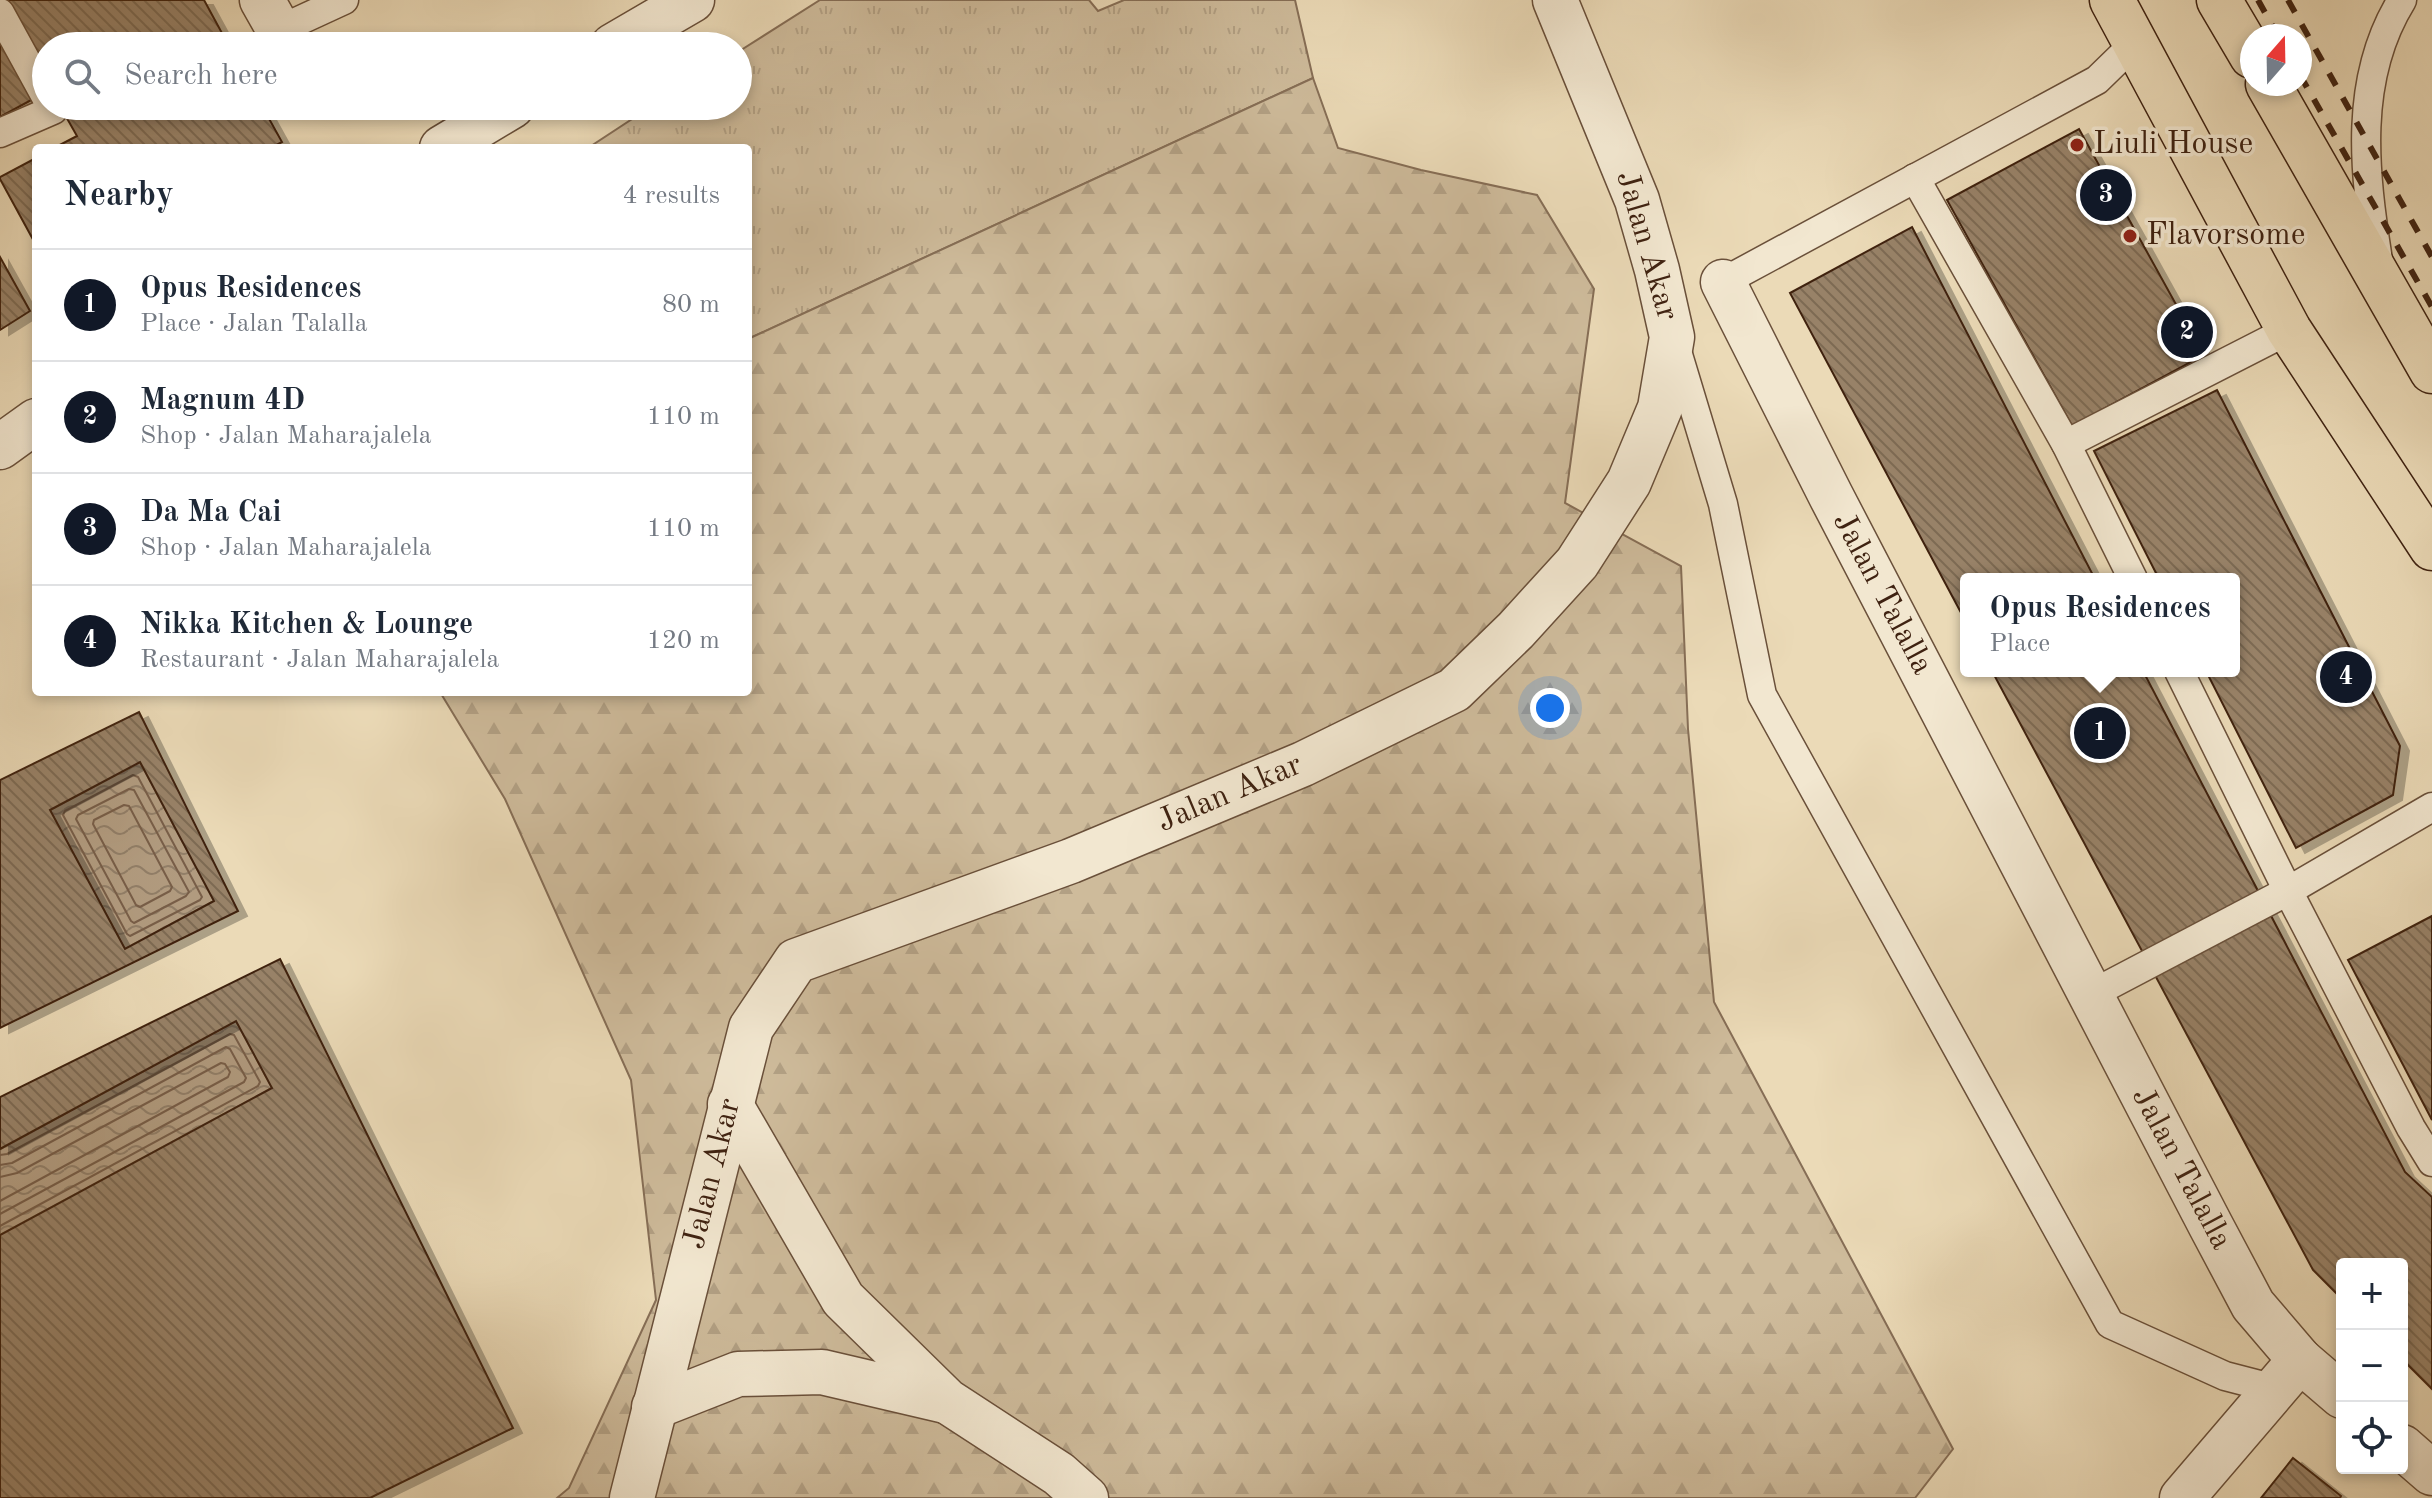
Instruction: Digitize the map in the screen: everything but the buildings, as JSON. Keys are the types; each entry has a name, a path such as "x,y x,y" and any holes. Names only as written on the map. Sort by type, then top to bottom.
{"highway":[{"path":"2112,0 2289,330 2432,548"},
{"path":"2219,0 2240,36"},
{"path":"2275,96 2432,371"}],"street":[{"name":"Jalan Akar","path":"632,1498 751,1028 796,961 1085,855 1303,764 1454,690 1516,630 1577,563 1629,482 1660,408 1672,337 1637,200 1555,0"},
{"path":"634,32 674,6"},
{"path":"449,144 489,120"},
{"name":"Jalan Talalla","path":"1723,282 2288,1375 2336,1394"},
{"path":"0,447 32,424"},
{"path":"730,1104 843,1299 947,1401 1059,1474 1086,1498"},
{"path":"654,1407 738,1374 822,1372 947,1401"},
{"path":"2182,1498 2288,1375"},
{"path":"2408,1452 2432,1473"}],"lane":[{"path":"271,15 344,0"},
{"path":"2381,280 2366,183 2367,98 2385,32 2402,0"},
{"path":"0,13 32,71"},
{"name":"Jalan Talalla","path":"1723,282 2097,80 2135,43"},
{"path":"0,133 32,119"},
{"path":"1915,178 2066,444 2130,573"},
{"path":"2066,444 2289,330"},
{"path":"1672,337 1723,504 1762,695 2110,1324 2225,1376 2288,1375"},
{"path":"2182,677 2288,891 2411,1128 2432,1162"},
{"path":"2090,995 2288,891 2432,807"},
{"path":"2419,1498 2432,1483"}],"green space":[{"path":"820,0 1089,0 1098,11 1124,0 1295,0 1313,78 752,337 752,144 594,144 631,120 752,120 752,43"},
{"path":"1313,78 1338,148 1537,195 1594,289 1565,503 1681,566 1688,729 1714,1002 1953,1449 1915,1498 557,1498 569,1488 656,1300 631,1080 505,799 442,696 752,696 752,337"}],"water":[{"path":"140,762 214,901 125,949 50,810"},
{"path":"236,1021 272,1088 0,1235 0,1149"}],"railway":[{"path":"2258,0 2271,24"},
{"path":"2288,0 2432,257"},
{"path":"2312,96 2432,307"}],"place":[{"name":"Liuli House","path":"2077,145"},
{"name":"Da Ma Cai","path":"2106,195"},
{"name":"Flavorsome","path":"2130,236"},
{"name":"Magnum 4D","path":"2187,332"},
{"name":"Nikka Kitchen & Lounge","path":"2346,677"},
{"name":"Opus Residences","path":"2100,733"}]}
